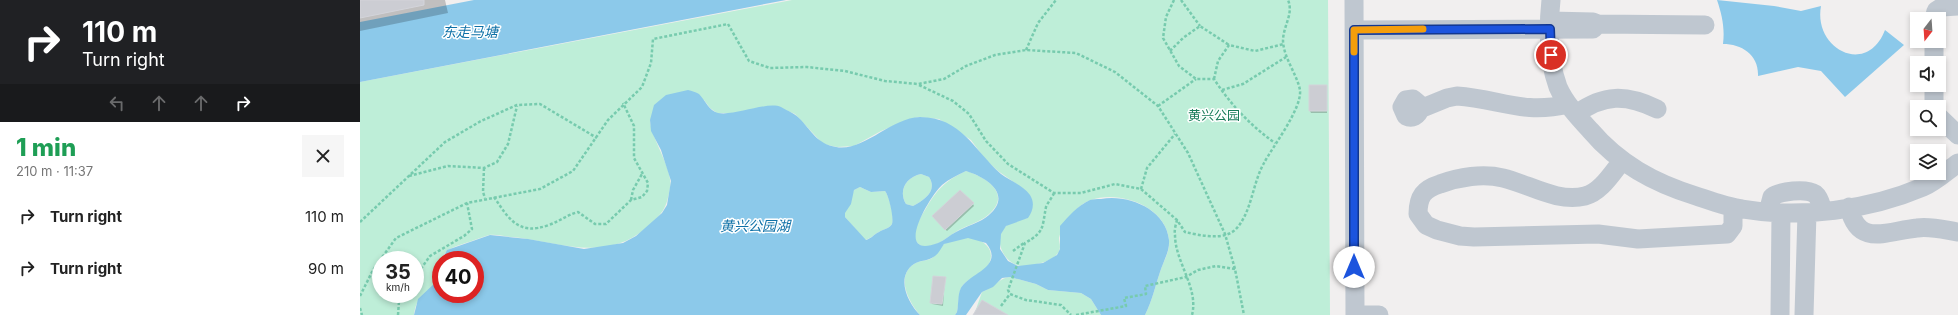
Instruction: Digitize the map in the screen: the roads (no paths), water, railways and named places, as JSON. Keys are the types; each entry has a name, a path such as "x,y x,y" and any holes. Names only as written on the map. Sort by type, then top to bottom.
{"street":[{"path":"1354,0 1355,315 1379,315"},
{"path":"1551,0 1551,55 1558,87 1572,109 1595,136 1622,161 1656,181 1733,207 1774,212 1815,212 1849,207 1897,196 1925,187 1958,163"},
{"path":"1936,12 1942,7 1958,6"},
{"path":"1354,30 1550,25 1592,29 1598,24 1705,25"},
{"path":"1420,109 1447,98 1457,96 1533,109 1572,109 1616,98 1641,101 1657,109"},
{"path":"1946,124 1958,135"},
{"path":"1622,161 1600,188 1592,193 1575,198 1550,194 1502,178 1488,176 1456,178 1424,191 1420,198 1418,214 1426,225 1460,236 1504,237 1598,234 1638,239 1727,234 1733,226 1733,207"},
{"path":"1849,207 1856,226 1867,233 1876,234 1926,227 1958,232"},
{"path":"1774,212 1780,315"},
{"path":"1804,315 1815,212"}],"water":[{"name":"东走马塘","path":"474,0 786,0 360,82 360,22"},
{"path":"1717,0 1774,6 1801,11 1821,6 1821,21 1825,34 1833,45 1843,52 1855,54 1866,52 1877,44 1885,30 1904,45 1845,97 1821,71 1798,67 1758,76 1756,62 1748,52 1737,46 1723,44 1723,22"},
{"name":"黄兴公园湖","path":"688,90 699,94 712,110 718,113 768,106 781,107 799,118 812,133 824,143 836,147 857,145 898,123 909,119 920,117 934,118 957,129 966,136 991,165 1001,174 1024,188 1032,198 1033,207 1028,218 1006,226 1001,234 1000,249 1008,261 1018,266 1043,263 1057,255 1060,249 1060,226 1077,208 1090,200 1112,198 1123,199 1144,206 1153,212 1161,220 1166,229 1169,244 1152,299 1145,315 1101,315 1091,299 1081,293 1048,290 1036,284 1010,277 1002,278 993,287 982,292 966,315 955,315 957,312 961,288 968,280 990,263 992,257 991,251 986,243 968,238 944,244 935,256 916,263 908,269 904,283 905,290 911,304 920,315 414,315 417,303 424,303 424,293 432,286 432,303 484,303 484,251 447,250 490,235 528,239 584,249 623,243 636,236 662,213 667,205 671,181 661,150 651,131 650,120 654,105 666,95","holes":["966,171 981,177 994,187 998,193 996,207 985,218 954,233 938,243 924,246 917,243 916,235 918,225 929,202 942,185","921,174 929,177 932,187 931,191 925,198 913,206 906,204 903,190 908,181 911,178","860,187 871,192 885,191 891,207 892,224 866,240 845,217 845,213 851,204 854,190"]}],"park label":[{"name":"黄兴公园","path":"1214,115"}]}
